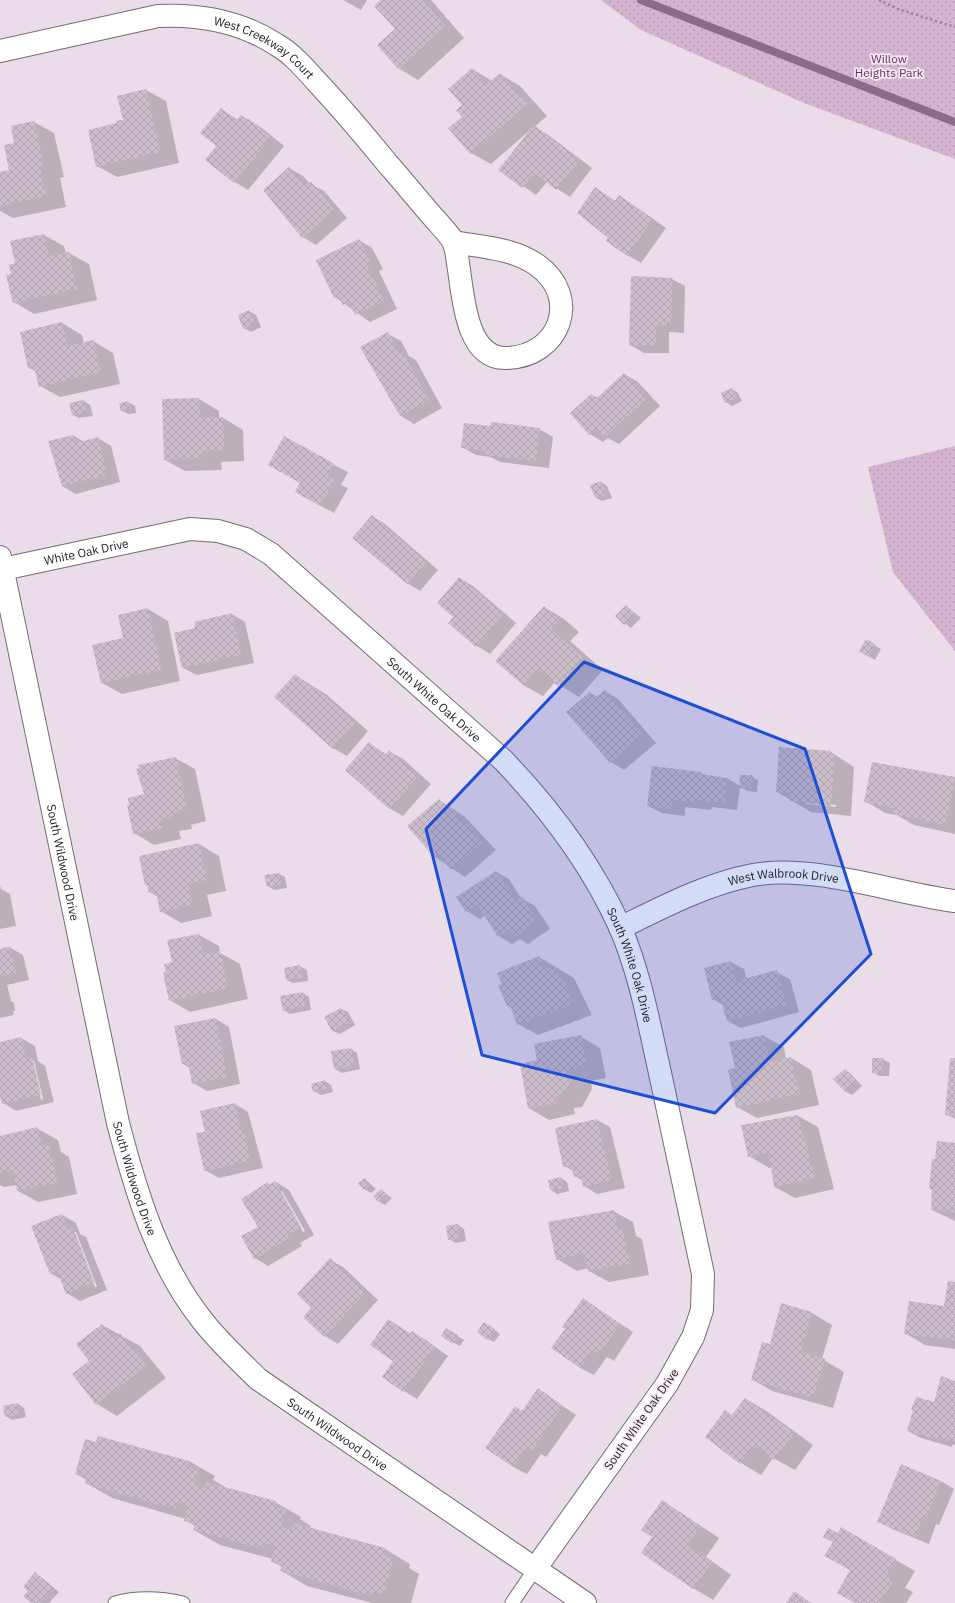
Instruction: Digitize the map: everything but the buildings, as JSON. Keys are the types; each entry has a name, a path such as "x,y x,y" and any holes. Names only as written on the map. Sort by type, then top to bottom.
{"street":[{"name":"West Creekway Court","path":"0,51 158,16 182,15 204,17 252,31 279,45 302,65 340,107 454,242 469,324 480,347 488,354 501,358 516,358 539,350 557,329 562,316 561,304 556,287 549,275 526,258 510,251 454,242"},
{"name":"South White Oak Drive","path":"169,532 190,529 218,531 246,539 271,554 503,760 532,790 565,831 592,873 620,928 644,999 703,1274 702,1310 693,1337 667,1384 535,1569"},
{"name":"White Oak Drive","path":"1,563 169,532"},
{"name":"South Wildwood Drive","path":"1,563 118,1123 132,1179 147,1220 183,1293 202,1320 258,1379 304,1412 585,1603"},
{"name":"West Walbrook Drive","path":"620,928 682,898 720,883 754,875 789,873 823,876 955,901"}],"lane":[{"path":"512,1603 535,1569"},
{"path":"115,1603 126,1600 149,1599 183,1603"}],"path":[{"path":"879,0 898,9 955,27"}],"highlighted area":[{"path":"584,662 805,749 871,954 715,1113 482,1055 426,829"}],"green space":[{"name":"Willow Heights Park","path":"601,0 955,0 955,159 804,103 641,30"},
{"path":"955,446 955,651 893,572 868,467"}],"waterway":[{"path":"641,0 955,122"}]}
